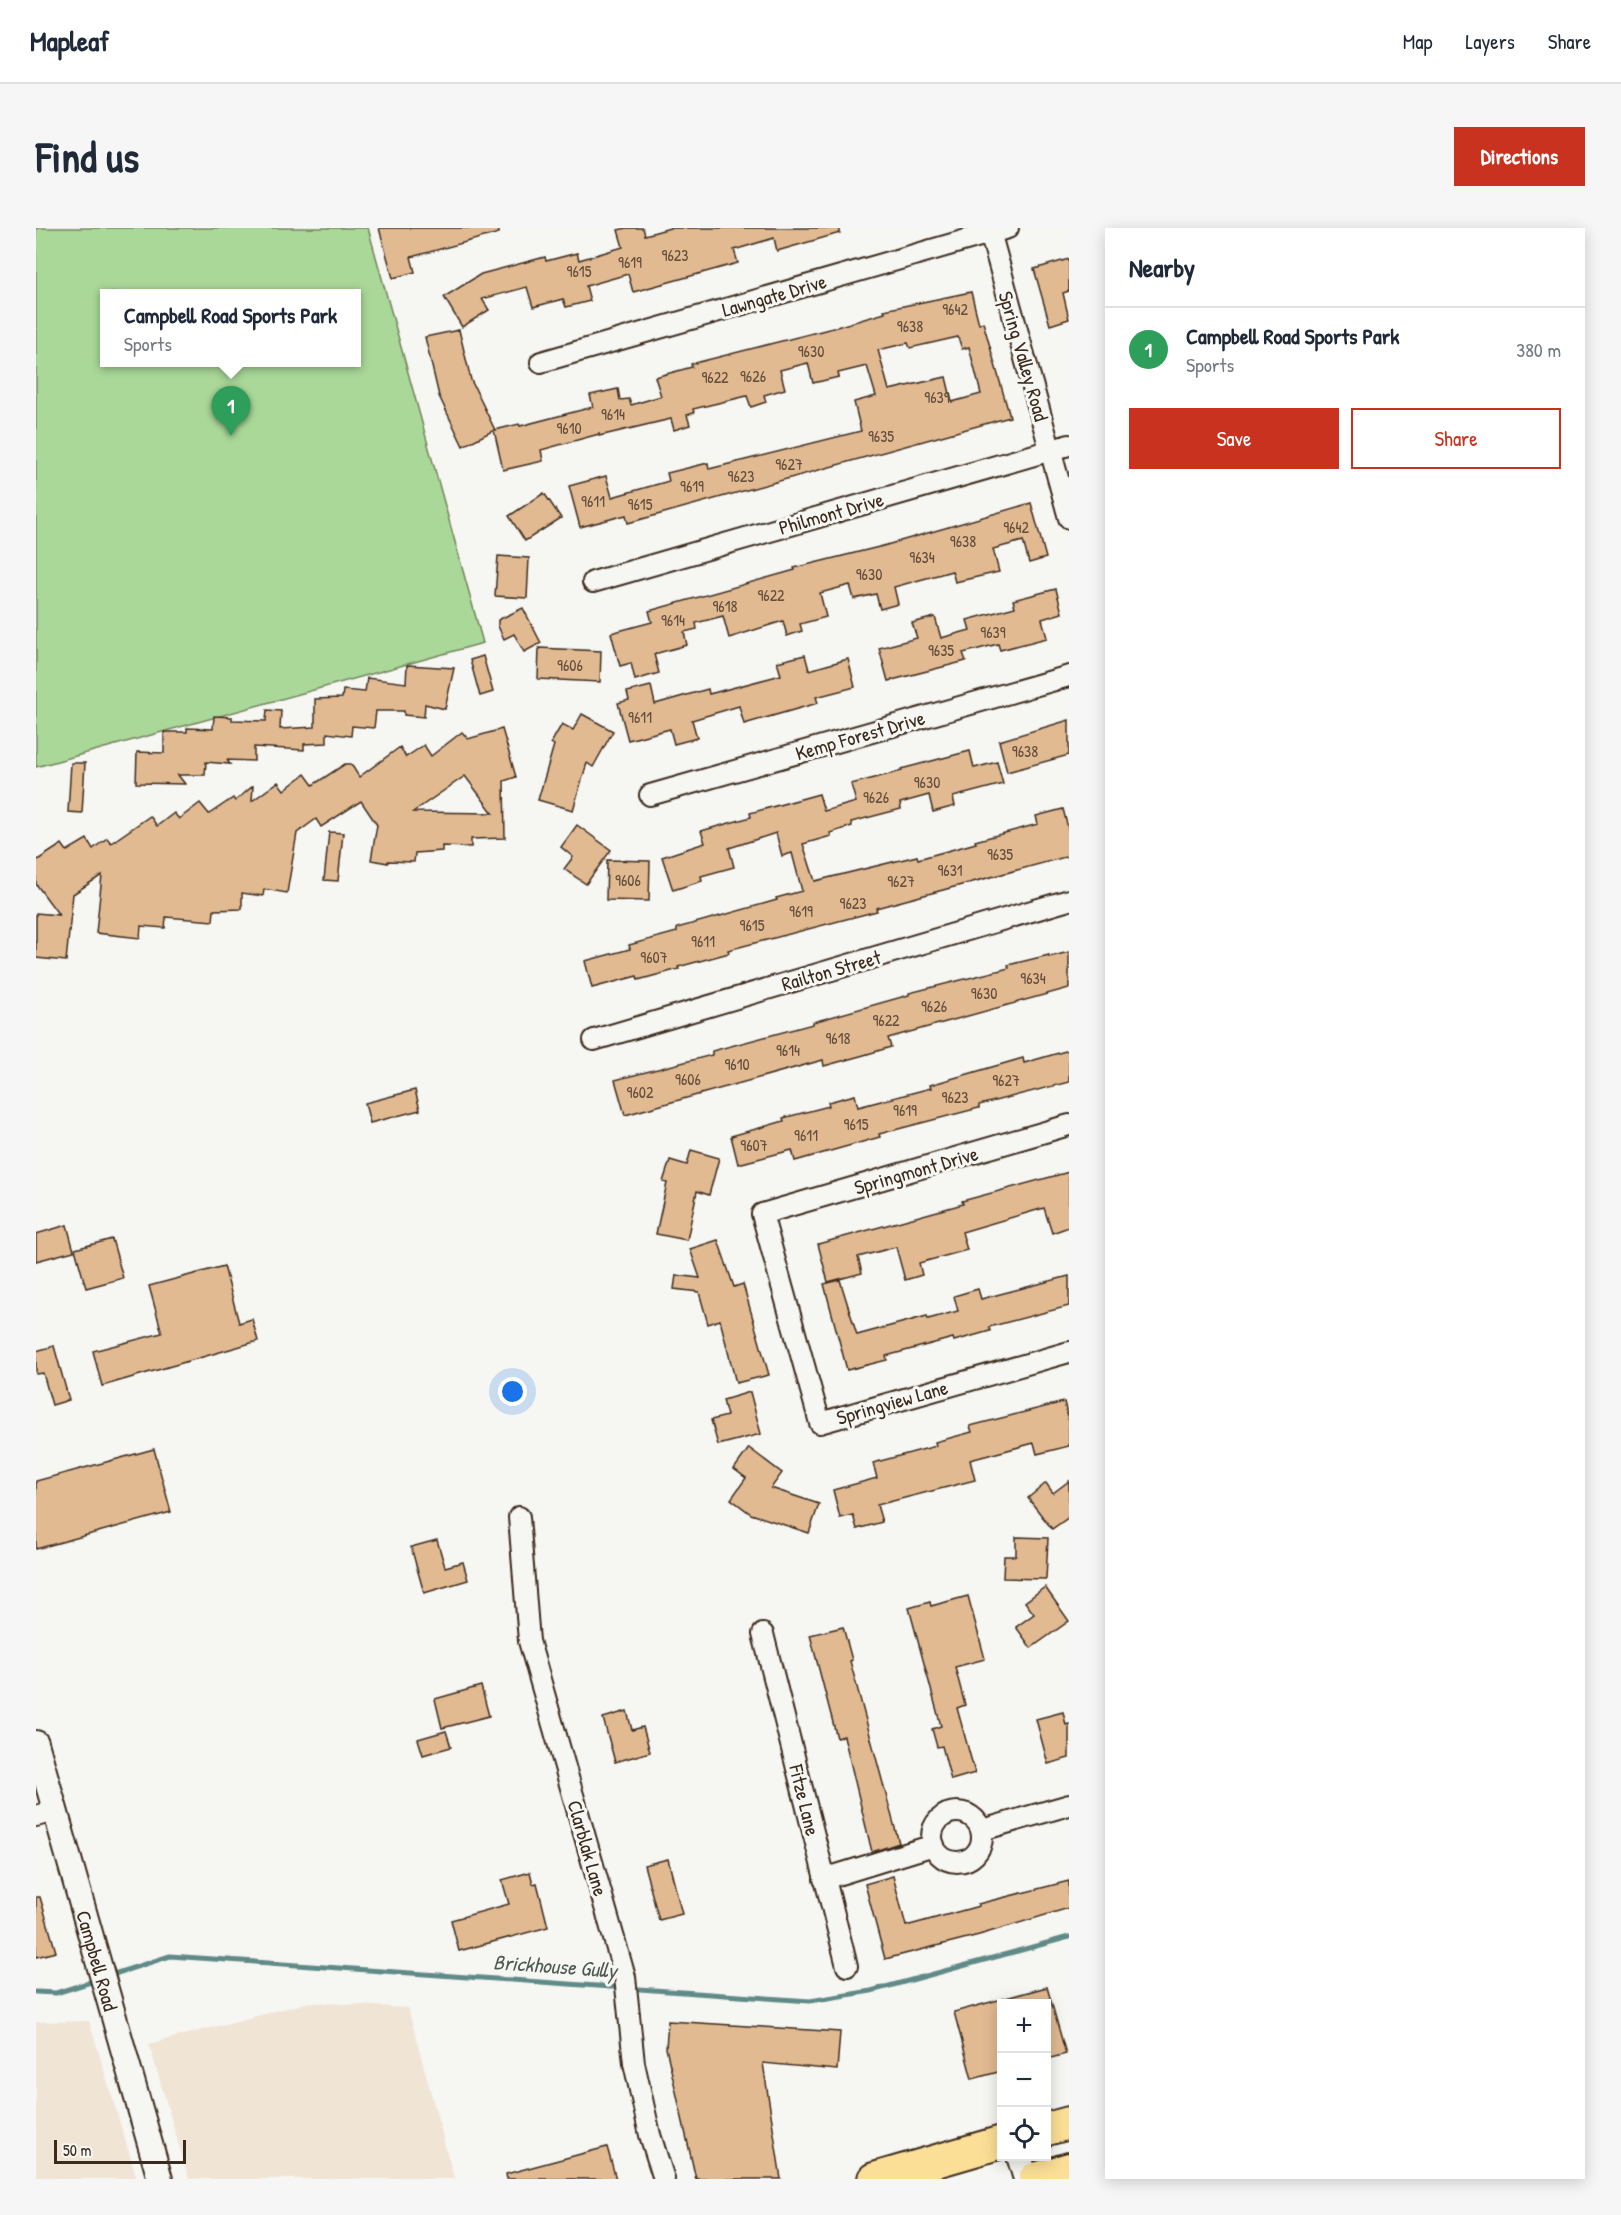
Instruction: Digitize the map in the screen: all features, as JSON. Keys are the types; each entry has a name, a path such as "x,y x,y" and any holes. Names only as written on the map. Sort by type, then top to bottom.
{"main road":[{"path":"1051,2128 1069,2123"},
{"path":"874,2179 997,2143"},
{"path":"1035,2179 1069,2169"}],"street":[{"name":"Lawngate Drive","path":"541,362 996,230"},
{"name":"Spring Valley Road","path":"996,230 1060,448 1069,518"},
{"name":"Philmont Drive","path":"593,582 1060,448"},
{"name":"Kemp Forest Drive","path":"650,795 1069,676"},
{"name":"Railton Street","path":"594,1040 1069,900"},
{"name":"Springmont Drive","path":"762,1214 1069,1125"},
{"name":"Springview Lane","path":"762,1214 820,1423 1069,1352"},
{"name":"Clarblak Lane","path":"519,1517 529,1641 625,1977 634,2062 650,2135 664,2179"},
{"name":"Fitze Lane","path":"763,1634 847,1966"},
{"name":"Campbell Road","path":"36,1743 45,1814 100,1965 160,2179"},
{"path":"982,1830 1069,1805"},
{"path":"960,1812 970,1815 982,1830 979,1849 964,1861 955,1862 946,1859 938,1853 934,1845 932,1835 935,1825 941,1817 950,1813 960,1812"},
{"path":"824,1879 934,1845"},
{"path":"1020,2161 1026,2179"}],"shaded area":[{"path":"310,2002 408,2008 454,2179 189,2179 149,2044"},
{"path":"89,2021 137,2179 36,2179 36,2022"}],"green space":[{"path":"36,228 368,228 483,643 36,767"}],"building":[{"path":"379,228 499,228 499,233 411,257 415,272 393,278"},
{"path":"643,228 645,235 670,228 840,228 840,233 777,251 774,238 734,250 738,263 633,292 628,274 586,286 590,301 566,307 563,299 533,307 527,287 482,299 489,310 462,327 444,297 481,274 545,257 546,261 577,253 579,260 623,247 618,230"},
{"path":"1069,259 1069,291 1063,293 1069,319 1050,325 1034,269"},
{"path":"971,292 979,324 983,322 1010,417 628,523 626,515 580,527 569,486 606,476 612,497 669,481 667,473 708,463 709,469 861,431 854,402 876,396 867,366 838,373 839,377 813,383 808,363 780,370 785,389 764,395 766,402 751,407 747,396 693,409 694,413 687,415 690,425 674,430 671,419 599,436 599,434 541,450 543,461 503,470 494,430 463,446 439,396 425,337 459,330 471,380 495,430 519,424 520,426 593,407 590,395 618,389 620,400 629,399 631,405 661,396 655,377 692,367 691,364 885,313 884,310","holes":["958,337 962,349 969,347 981,394 952,402 946,377 889,390 878,350 908,343 910,348"]},
{"path":"544,493 561,518 525,541 509,516"},
{"path":"1031,503 1046,558 1029,563 1023,541 993,549 999,572 955,582 952,571 894,587 898,604 880,609 876,594 854,599 850,585 820,593 826,617 800,624 802,631 787,636 783,621 729,638 723,616 696,623 697,629 684,632 687,645 654,654 659,673 635,680 631,663 620,666 611,633 652,622 649,611 795,570 794,568 883,546"},
{"path":"498,556 529,558 527,598 495,596"},
{"path":"1056,589 1062,613 1042,619 1047,638 1000,650 998,644 963,653 966,661 888,681 879,648 917,638 912,623 935,617 941,638 970,630 967,620 1015,607 1013,600"},
{"path":"523,608 541,643 524,652 514,634 504,639 498,626 498,620"},
{"path":"539,648 601,651 600,682 538,679"},
{"path":"805,655 809,670 848,659 855,687 816,697 818,703 744,724 739,706 692,720 697,738 674,744 670,729 628,740 618,703 629,700 627,692 651,686 655,704 708,689 709,694 781,675 777,662"},
{"path":"483,656 493,692 480,696 470,660"},
{"path":"407,665 454,668 445,709 425,704 424,717 404,715 404,711 376,711 374,728 352,726 351,736 327,733 327,743 304,744 304,750 254,747 254,761 227,760 230,764 206,762 205,775 178,775 185,784 136,783 137,752 164,753 164,732 187,732 187,728 213,729 214,716 232,717 232,720 266,721 267,710 281,711 280,729 315,727 315,699 342,698 343,690 365,692 367,678 406,683"},
{"path":"582,714 613,731 593,767 587,763 573,810 538,800 554,745 551,743 562,724 573,730"},
{"path":"1069,720 1069,755 1007,772 999,741"},
{"path":"502,729 516,777 504,781 505,838 471,839 471,847 442,846 442,851 415,853 414,862 388,861 388,863 371,860 377,825 361,801 321,827 316,819 297,833 287,893 264,889 263,896 242,893 242,909 214,910 213,921 166,917 165,928 141,926 140,938 96,933 102,875 73,894 66,961 36,958 36,913 59,915 36,884 36,861 62,844 67,851 87,839 93,849 107,838 111,843 150,816 157,826 174,813 179,819 200,803 209,814 233,798 235,801 253,786 252,801 278,782 284,790 305,774 313,785 345,764 351,764 359,777 400,747 406,757 424,745 431,756 462,732 468,739","holes":["465,776 493,813 413,812"]},
{"path":"970,751 974,768 997,762 1003,784 953,797 955,806 933,812 929,795 900,803 901,809 851,822 852,826 830,833 831,836 803,844 815,881 917,856 918,859 976,843 975,841 1038,824 1036,816 1063,809 1069,832 1069,856 876,908 877,911 728,950 729,953 678,967 679,969 638,980 637,976 592,988 585,961 630,949 629,945 677,932 677,928 802,891 792,853 782,856 776,833 729,848 734,867 701,876 702,881 673,890 662,857 705,843 701,831 751,817 750,813 819,794 824,811 856,802 851,784"},
{"path":"71,763 85,763 82,813 68,812"},
{"path":"577,825 611,850 586,884 564,869 573,857 561,847"},
{"path":"329,832 343,833 338,881 324,880"},
{"path":"607,860 650,861 649,901 606,900"},
{"path":"1069,952 1069,988 888,1038 891,1047 864,1055 824,1066 823,1060 625,1115 615,1080 712,1055 712,1051 813,1024 813,1022 909,995 909,993 1009,968 1008,965"},
{"path":"1069,1050 1069,1082 979,1105 979,1108 879,1134 880,1137 795,1161 792,1150 738,1164 731,1136 784,1121 783,1118 829,1106 828,1102 855,1095 858,1107 931,1088 930,1085 1023,1058 1024,1063"},
{"path":"415,1090 420,1110 370,1123 365,1103"},
{"path":"691,1150 719,1158 709,1195 697,1191 687,1240 656,1234 667,1183 663,1182 670,1160 687,1165"},
{"path":"1069,1172 1069,1227 1052,1233 1044,1208 962,1232 967,1250 919,1263 922,1275 905,1280 896,1247 858,1257 862,1273 828,1282 818,1244"},
{"path":"67,1225 74,1251 36,1261 36,1234"},
{"path":"112,1239 123,1278 86,1288 75,1249"},
{"path":"718,1240 734,1287 743,1284 769,1375 736,1383 720,1320 708,1324 699,1292 674,1289 676,1275 700,1278 690,1249"},
{"path":"224,1266 239,1323 252,1319 258,1341 102,1386 93,1351 162,1333 149,1286"},
{"path":"1069,1276 1069,1306 989,1327 990,1331 954,1341 953,1338 886,1356 887,1360 847,1370 824,1284 840,1280 857,1335 927,1316 928,1319 958,1311 954,1296 978,1289 981,1299"},
{"path":"54,1346 69,1400 52,1405 43,1373 36,1374 36,1351"},
{"path":"750,1392 761,1434 718,1445 711,1420 727,1416 723,1400"},
{"path":"1064,1402 1069,1422 1069,1446 1037,1454 1034,1443 970,1460 975,1480 877,1505 882,1522 857,1529 853,1515 840,1518 833,1490 877,1478 873,1463 936,1446 935,1442 972,1432 970,1426"},
{"path":"749,1448 782,1473 771,1488 819,1504 809,1533 751,1514 731,1499 746,1478 734,1469"},
{"path":"154,1449 171,1512 36,1549 36,1481"},
{"path":"1069,1481 1069,1517 1052,1529 1028,1498 1046,1483 1053,1493"},
{"path":"1016,1537 1048,1538 1046,1579 1003,1578 1004,1556 1016,1556"},
{"path":"437,1540 445,1567 463,1562 468,1580 424,1593 411,1547"},
{"path":"1045,1587 1069,1621 1031,1648 1016,1627 1034,1614 1025,1602"},
{"path":"968,1596 985,1659 955,1667 965,1705 957,1708 975,1773 951,1780 942,1746 937,1747 932,1729 941,1726 909,1608 930,1602 931,1606"},
{"path":"843,1627 899,1843 872,1852 844,1736 837,1738 810,1635"},
{"path":"481,1686 489,1716 442,1728 435,1699"},
{"path":"627,1711 632,1730 643,1727 650,1752 615,1762 603,1718"},
{"path":"1063,1712 1066,1725 1069,1724 1069,1758 1048,1764 1036,1719"},
{"path":"446,1731 451,1747 423,1755 418,1739"},
{"path":"668,1859 682,1914 659,1920 644,1865"},
{"path":"530,1872 533,1884 537,1883 548,1927 459,1951 451,1920 509,1904 502,1880"},
{"path":"893,1876 906,1926 979,1906 978,1904 1069,1881 1069,1908 979,1935 885,1959 865,1884"},
{"path":"36,1897 40,1897 56,1952 36,1957"},
{"path":"1047,1987 1050,1999 1002,1999"},
{"path":"997,2000 997,2072 972,2079 954,2012"},
{"path":"1051,2001 1066,2054 1051,2058"},
{"path":"668,2021 840,2032 837,2070 763,2063 781,2179 696,2179 666,2048"},
{"path":"607,2147 616,2179 507,2179 506,2174"}],"waterway":[{"name":"Brickhouse Gully","path":"108,1976 170,1956 810,2001 871,1991 1069,1937"},
{"name":"Brickhouse Gully","path":"36,1992 56,1993 97,1980"}],"place":[{"name":"Campbell Road Sports Park","path":"231,436"}]}
